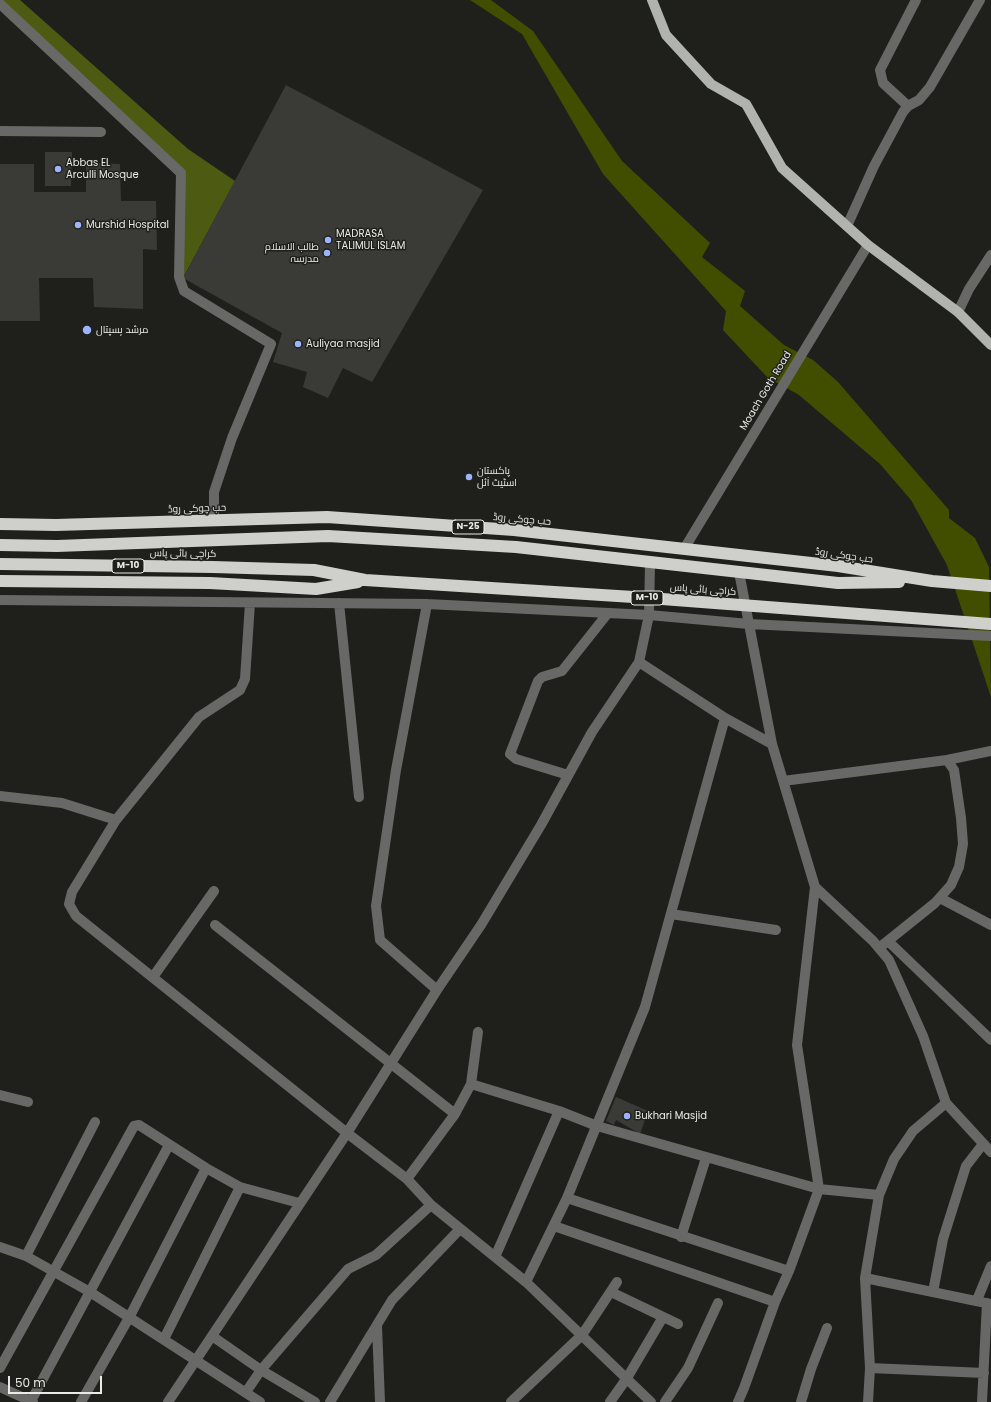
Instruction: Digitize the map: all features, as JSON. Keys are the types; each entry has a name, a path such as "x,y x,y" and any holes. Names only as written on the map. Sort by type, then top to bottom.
{"highway":[{"name":"حب چوکی روڈ","path":"0,524 56,525 327,517 514,530 838,566 938,581 991,586"},
{"path":"0,545 57,546 328,536 516,547 838,583 938,581"},
{"name":"کراچی بائی پاس","path":"0,564 314,570 365,580 649,598 991,624"},
{"name":"کراچی بائی پاس","path":"0,581 249,584 316,589 365,580"}],"main road":[{"path":"652,0 666,35 711,84 746,104 782,168 868,245 958,312 991,345"}],"street":[{"path":"908,106 883,83 880,70 916,0"},
{"path":"847,226 874,166 894,128 908,106 919,100 930,87 980,0"},
{"path":"0,4 181,173 179,277 184,291 271,344 232,438 214,492 214,521"},
{"path":"0,131 101,132"},
{"name":"Moach Goth Road","path":"684,549 868,245"},
{"path":"958,312 969,289 991,255"},
{"path":"168,1402 299,1203 348,1133 437,990 481,925 541,825 592,732 639,662 649,614 650,563"},
{"path":"738,1402 819,1189 797,1044 815,887 772,744 739,572"},
{"path":"0,600 427,604 649,614 749,624 991,636"},
{"path":"250,603 245,679 240,690 199,717 116,820 72,892 69,904 76,916 407,1179 431,1205 526,1282 651,1402"},
{"path":"339,604 359,797"},
{"path":"427,604 396,770 376,906 380,940 437,990"},
{"path":"568,775 516,759 510,754 538,681 542,678 562,671 608,613"},
{"path":"639,662 725,718 772,744"},
{"path":"526,1282 567,1198 645,1007 725,718"},
{"path":"783,781 947,760 991,751"},
{"path":"879,948 940,898 951,885 959,867 963,844 954,770 947,760"},
{"path":"0,796 62,803 116,820"},
{"path":"815,887 879,948 889,960 923,1036 946,1103 991,1152"},
{"path":"153,977 214,891"},
{"path":"940,898 991,925"},
{"path":"671,914 776,930"},
{"path":"215,925 455,1114"},
{"path":"888,941 991,1040"},
{"path":"407,1179 455,1114 472,1084 478,1032"},
{"path":"472,1084 559,1111 597,1126 819,1189 879,1195"},
{"path":"0,1095 28,1102"},
{"path":"868,1402 870,1368 866,1278 879,1195 894,1159 913,1131 946,1103"},
{"path":"495,1257 559,1111"},
{"path":"26,1256 95,1122"},
{"path":"0,1368 134,1126 139,1125 206,1168 240,1187 299,1203"},
{"path":"933,1292 943,1239 966,1166 983,1144"},
{"path":"0,1387 32,1401 169,1145"},
{"path":"682,1236 706,1158"},
{"path":"81,1402 130,1316 206,1168"},
{"path":"164,1339 240,1187"},
{"path":"567,1198 789,1271"},
{"path":"246,1392 261,1370 348,1269 376,1255 431,1205"},
{"path":"554,1226 776,1302"},
{"path":"330,1402 392,1300 460,1229"},
{"path":"0,1247 26,1256 90,1292 130,1316 259,1402"},
{"path":"982,1402 985,1302 991,1266"},
{"path":"866,1278 985,1302"},
{"path":"511,1402 582,1335 617,1282"},
{"path":"611,1292 678,1324"},
{"path":"665,1402 688,1368 718,1303"},
{"path":"610,1402 627,1378 663,1317"},
{"path":"377,1325 380,1402"},
{"path":"801,1402 811,1369 827,1328"},
{"path":"212,1336 261,1370 315,1402"},
{"path":"870,1368 984,1373"}],"shaded area":[{"path":"0,0 20,0 188,149 235,181 183,278 183,171"},
{"path":"470,0 491,0 533,31 622,161 710,243 702,257 745,291 740,306 784,345 813,360 838,382 949,510 949,518 975,538 989,567 991,697 947,565 911,500 880,464 799,395 767,377 723,330 726,311 603,174 522,34"}],"building":[{"name":"MADRASA TALIMUL ISLAM","path":"286,85 483,190 372,382 343,368 328,398 303,387 307,372 273,362 282,333 183,278"},
{"name":"Abbas EL Arculli Mosque","path":"45,152 72,152 71,186 45,186"},
{"name":"Murshid Hospital","path":"86,163 120,164 121,201 156,201 157,250 143,249 143,309 94,307 93,278 39,278 40,321 0,321 0,164 34,164 34,192 86,192"},
{"name":"Bukhari Masjid","path":"616,1097 648,1111 640,1134 616,1120 614,1125 606,1121"}],"place":[{"name":"Abbas EL Arculli Mosque","path":"58,169"},
{"name":"Murshid Hospital","path":"78,225"},
{"name":"MADRASA TALIMUL ISLAM","path":"328,240"},
{"name":"طالب الاسلام مدرسہ","path":"327,253"},
{"name":"مرشد ہسپتال","path":"87,330"},
{"name":"Auliyaa masjid","path":"298,344"},
{"name":"پاکستان اسٹیٹ آئل","path":"469,477"},
{"name":"Bukhari Masjid","path":"627,1116"}]}
